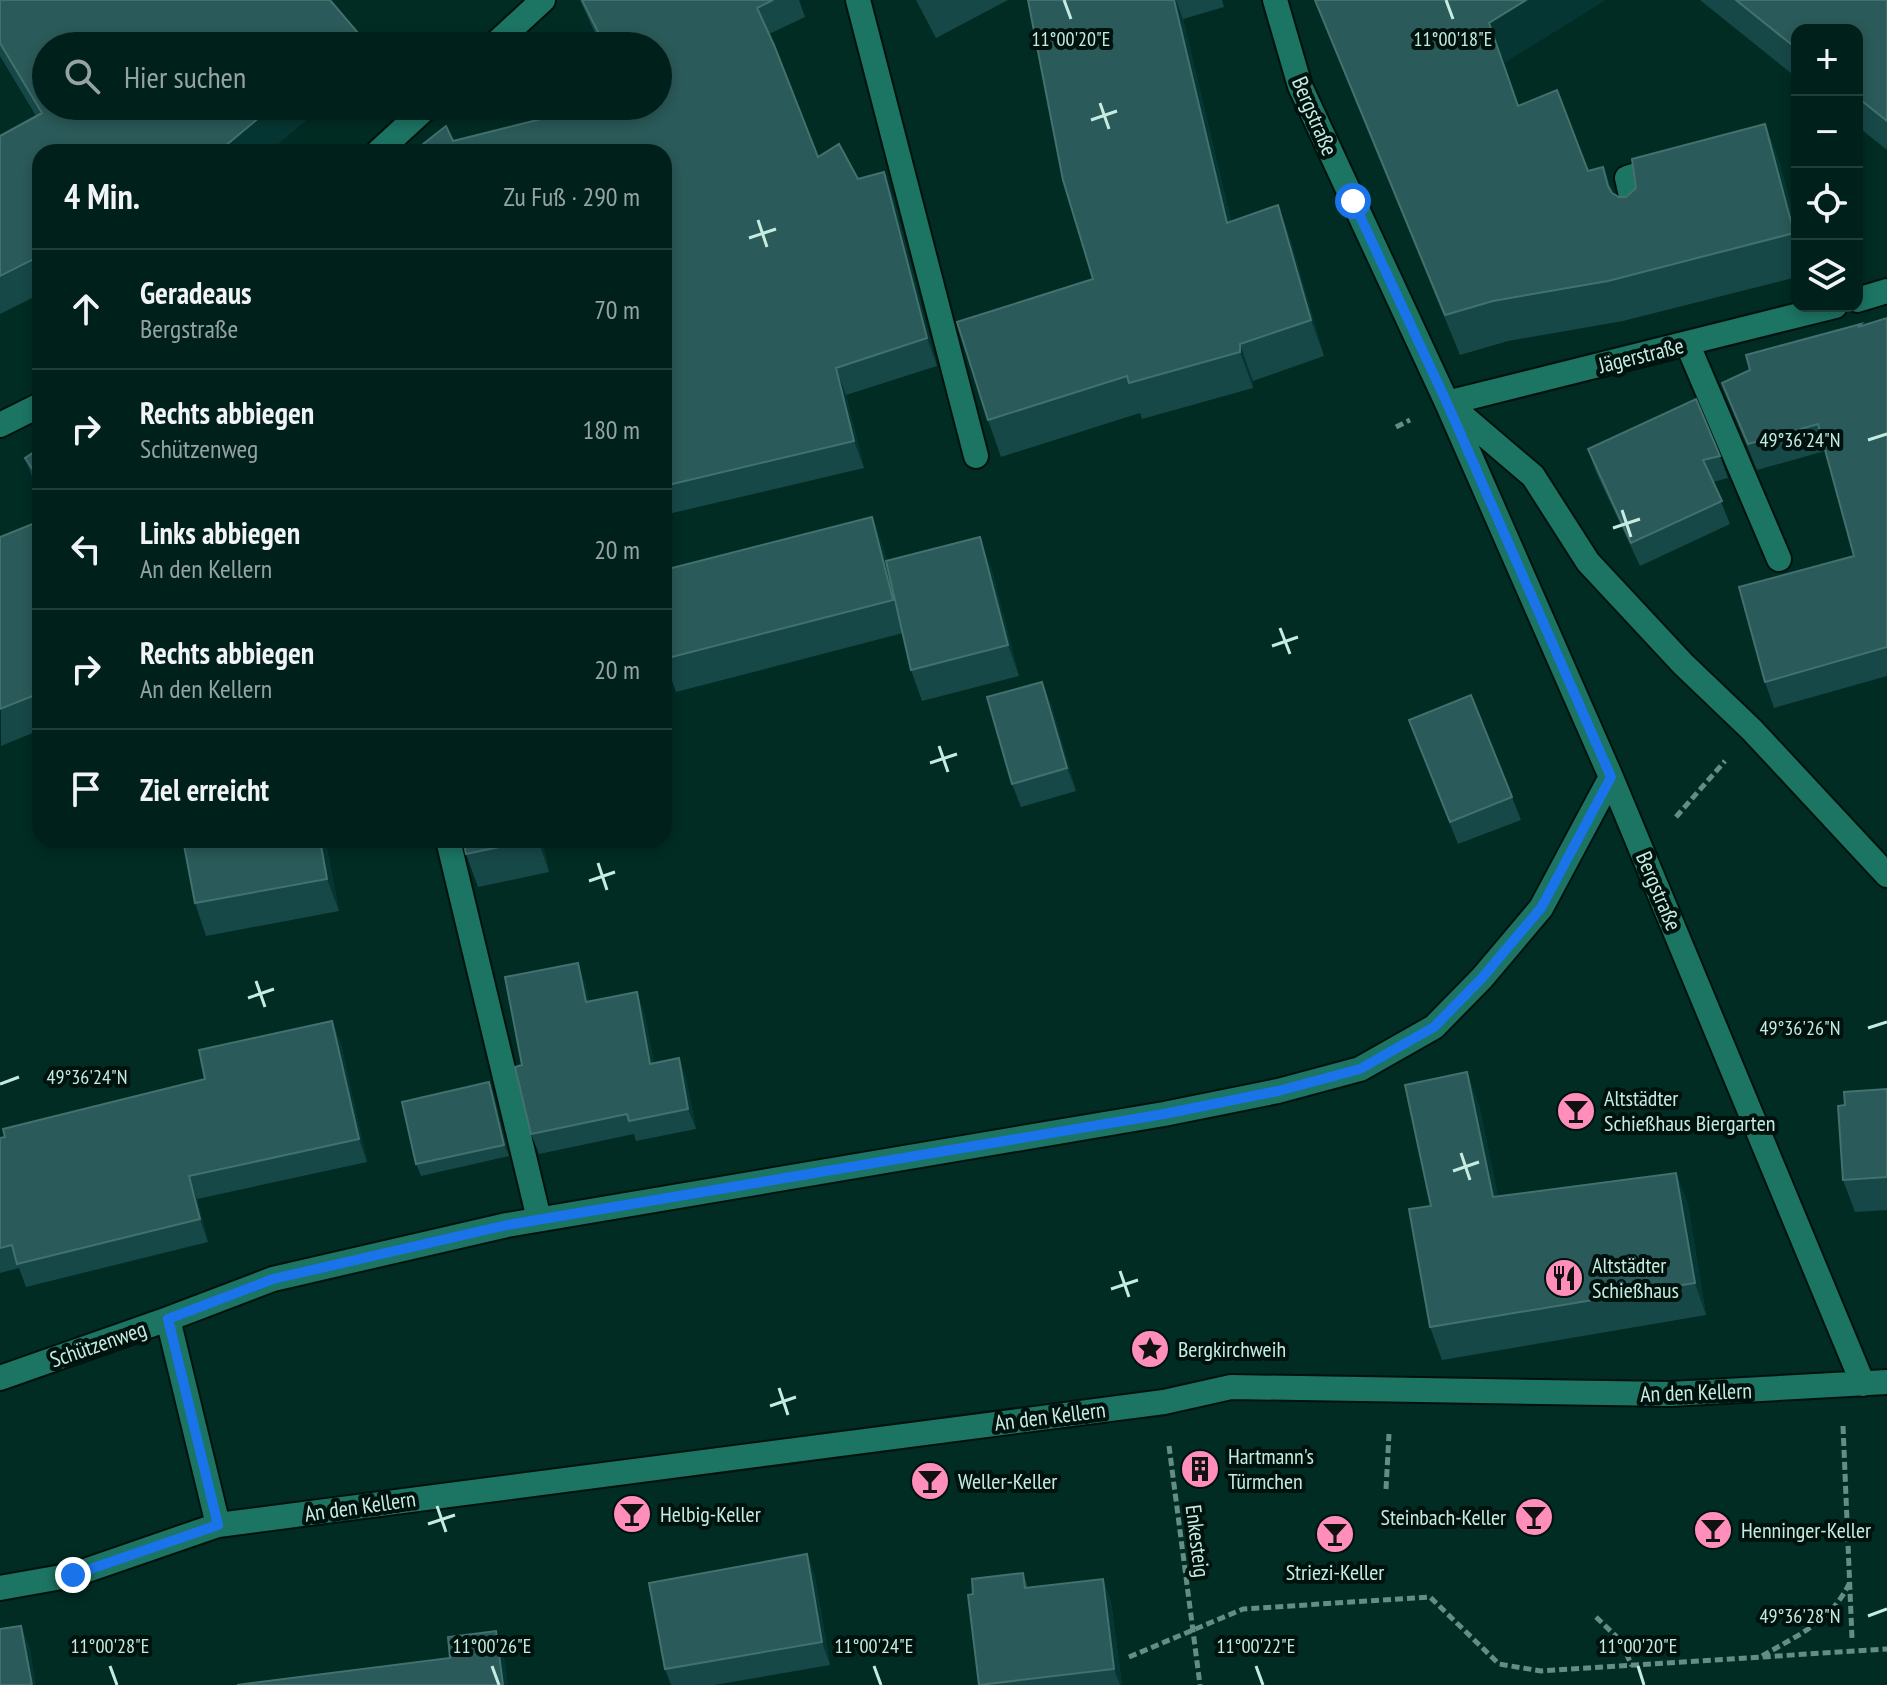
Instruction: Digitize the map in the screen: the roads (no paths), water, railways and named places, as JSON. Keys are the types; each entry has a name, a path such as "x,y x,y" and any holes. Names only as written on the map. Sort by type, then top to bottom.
{"street":[{"path":"508,32 543,0"},
{"path":"858,0 976,456"},
{"name":"Bergstraße","path":"1275,0 1300,86 1447,403 1611,777 1864,1384"},
{"path":"387,144 413,120"},
{"path":"1637,223 1627,178 1691,158"},
{"path":"1863,298 1887,291"},
{"name":"Jägerstraße","path":"1447,403 1811,312"},
{"path":"1687,343 1779,559"},
{"name":"Bergstraße","path":"1447,403 1533,476 1588,562 1683,664 1752,730 1887,875"},
{"path":"0,425 32,409"},
{"name":"Schützenweg","path":"0,1378 273,1279 539,1219 1164,1114 1278,1091 1360,1069 1434,1027 1482,978 1541,908 1611,777"},
{"path":"450,848 539,1219"},
{"path":"168,1319 218,1525"},
{"name":"An den Kellern","path":"0,1588 73,1575 218,1525 1164,1402 1231,1387 1670,1394 1864,1384"}],"place":[{"name":"Altstädter Schießhaus Biergarten","path":"1576,1111"},
{"name":"Altstädter Schießhaus","path":"1564,1278"},
{"name":"Bergkirchweih","path":"1150,1349"},
{"name":"Hartmann's Türmchen","path":"1200,1469"},
{"name":"Weller-Keller","path":"930,1481"},
{"name":"Helbig-Keller","path":"632,1514"},
{"name":"Steinbach-Keller","path":"1534,1517"},
{"name":"Henninger-Keller","path":"1713,1530"},
{"name":"Striezi-Keller","path":"1335,1534"}]}
